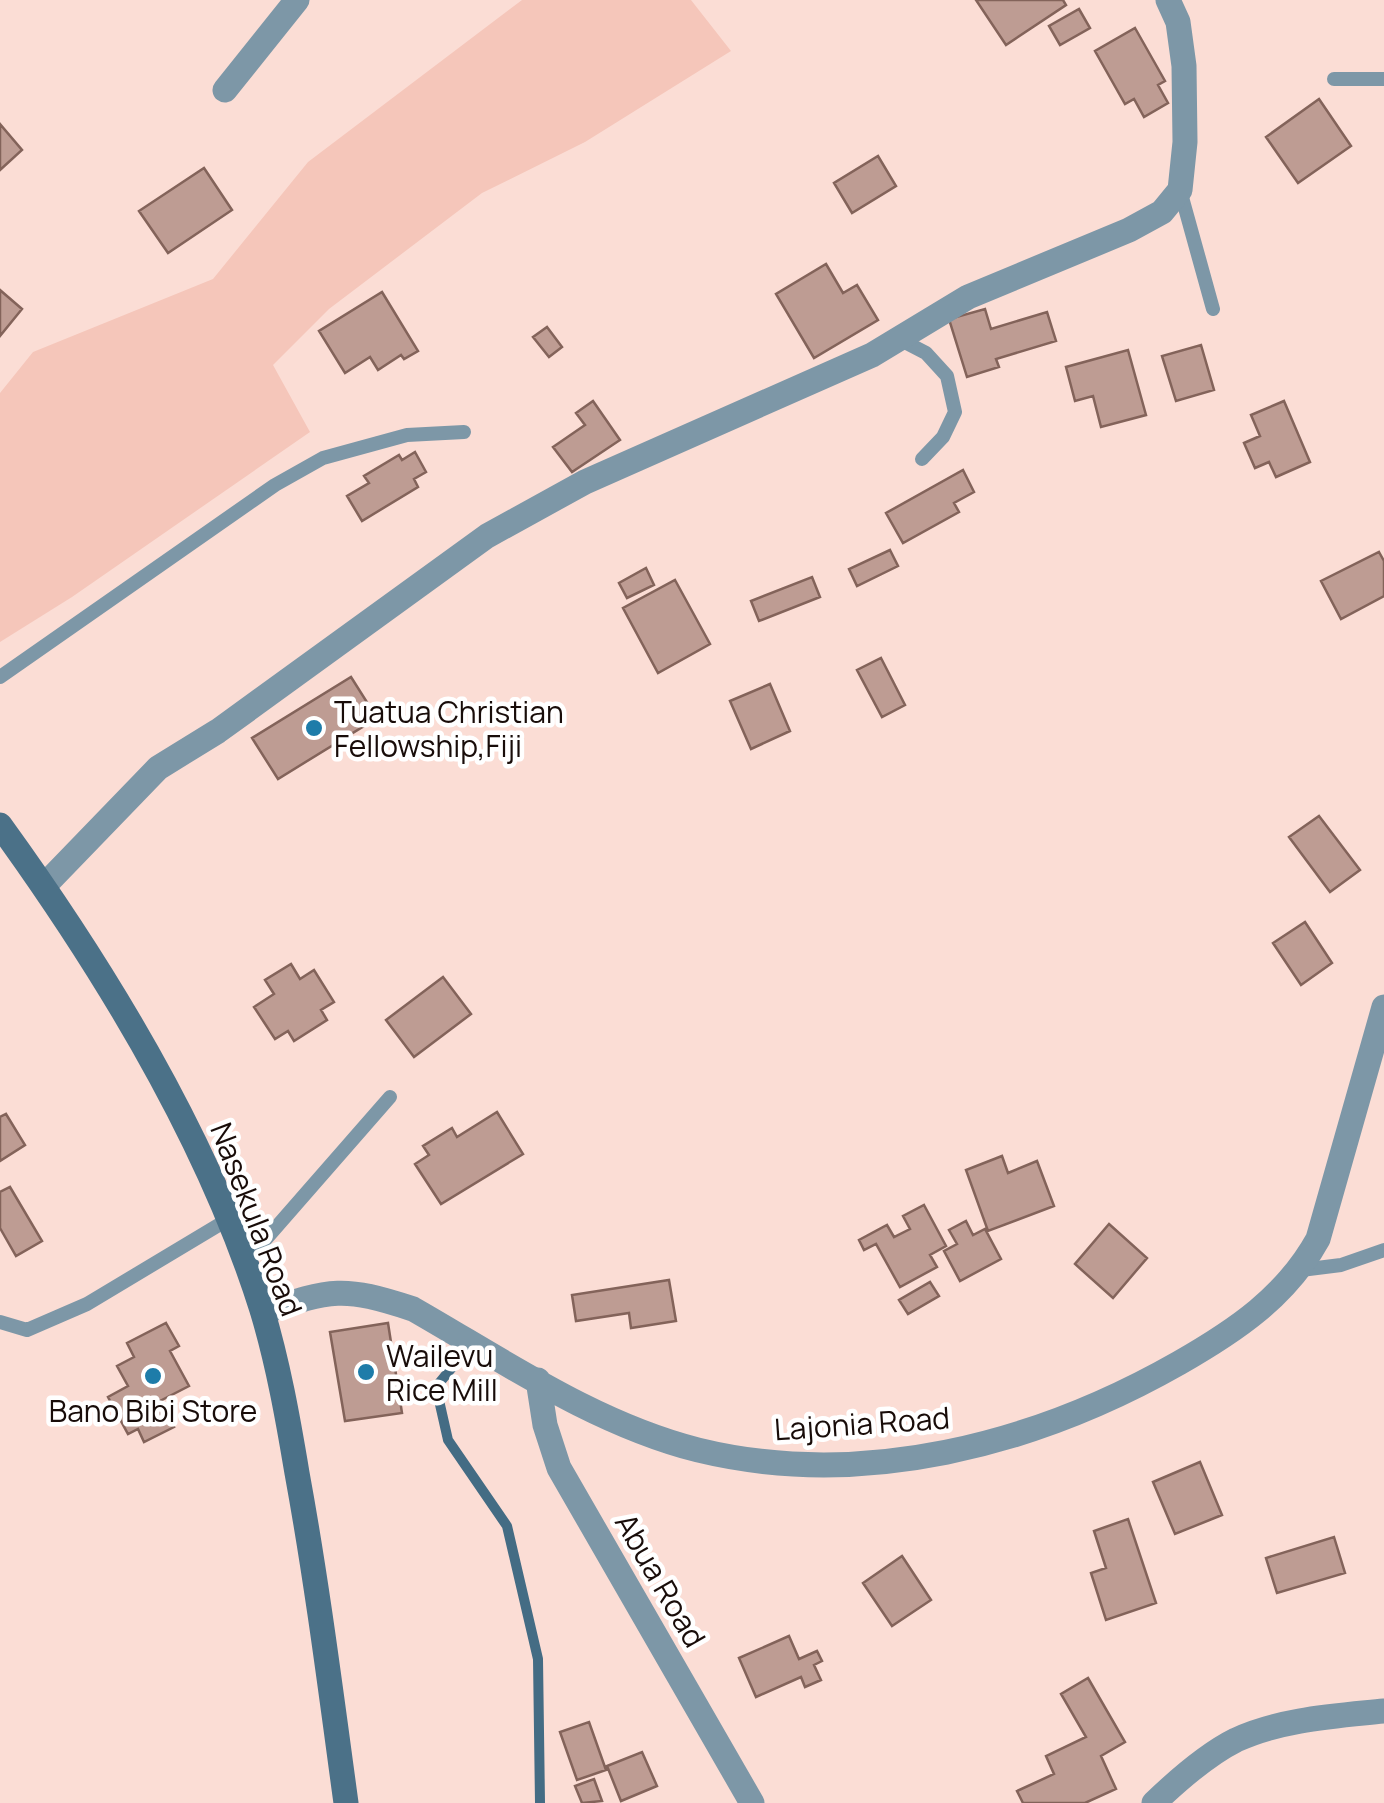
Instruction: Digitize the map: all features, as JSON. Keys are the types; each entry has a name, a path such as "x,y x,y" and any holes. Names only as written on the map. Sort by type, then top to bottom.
{"main road":[{"name":"Nasekula Road","path":"0,824 126,1014 186,1127 245,1263 262,1312 288,1423 308,1532 346,1803"}],"street":[{"path":"225,90 297,0"},
{"path":"44,886 158,768 218,731 488,536 585,482 872,355 937,314 996,284 1129,230 1162,212 1180,190 1184,142 1184,66 1178,22 1168,0"},
{"name":"Lajonia Road","path":"262,1312 322,1292 367,1295 414,1309 609,1420 694,1448 753,1462 810,1465 946,1453 1014,1437 1141,1385 1214,1343 1246,1321 1301,1270 1318,1239 1384,1007"},
{"name":"Abua Road","path":"538,1380 545,1426 559,1468 752,1803"},
{"path":"1154,1803 1178,1780 1237,1740 1301,1720 1384,1711"}],"lane":[{"path":"1334,79 1384,79"},
{"path":"1180,190 1213,309"},
{"path":"899,339 926,353 946,376 954,412 943,437 922,459"},
{"path":"0,677 275,485 323,458 407,435 464,432"},
{"path":"245,1263 390,1097"},
{"path":"0,1322 27,1330 87,1304 227,1220"},
{"path":"1301,1270 1341,1264 1384,1250"}],"shaded area":[{"path":"522,0 691,0 731,51 585,142 482,193 329,309 273,365 310,432 72,597 0,642 0,393 33,352 213,279 308,162"}],"building":[{"path":"976,0 1063,0 1066,5 1006,45"},
{"path":"1079,9 1090,28 1060,45 1049,26"},
{"path":"1135,28 1165,81 1158,85 1168,103 1144,117 1134,99 1125,104 1095,51"},
{"path":"1319,99 1351,146 1298,183 1266,137"},
{"path":"0,124 22,150 0,170"},
{"path":"878,156 896,186 852,213 834,183"},
{"path":"204,168 232,210 168,253 139,211"},
{"path":"826,264 843,293 857,285 878,320 814,358 776,294"},
{"path":"0,290 22,309 0,336"},
{"path":"382,292 418,351 404,359 401,355 378,370 370,357 345,373 319,331"},
{"path":"985,309 991,329 1047,312 1056,341 996,359 999,367 967,377 949,319"},
{"path":"547,327 562,347 549,357 533,337"},
{"path":"1201,345 1214,390 1176,401 1162,356"},
{"path":"1128,350 1146,415 1101,427 1093,396 1075,401 1066,367"},
{"path":"593,401 620,440 572,472 553,447 585,425 576,413"},
{"path":"1284,401 1310,462 1276,477 1269,462 1255,468 1244,443 1260,436 1251,415"},
{"path":"415,452 426,472 414,479 418,487 362,521 347,496 369,483 364,476 399,455 402,460"},
{"path":"963,470 974,492 954,503 959,512 903,543 886,513"},
{"path":"890,550 898,566 857,586 849,569"},
{"path":"1379,552 1384,561 1384,596 1341,619 1321,581"},
{"path":"646,568 654,585 627,598 619,583"},
{"path":"812,577 820,597 759,621 751,601"},
{"path":"675,580 710,644 658,673 623,608"},
{"path":"881,658 905,705 882,717 857,670"},
{"name":"Tuatua Christian Fellowship,Fiji","path":"351,677 377,718 278,779 252,738"},
{"path":"770,684 790,731 751,749 730,701"},
{"path":"1319,816 1360,870 1330,892 1289,837"},
{"path":"1305,922 1332,963 1301,985 1273,943"},
{"path":"291,964 300,979 314,970 334,1002 321,1010 327,1020 294,1041 288,1031 275,1039 254,1007 274,994 265,980"},
{"path":"443,977 471,1014 414,1057 386,1020"},
{"path":"497,1112 523,1154 441,1204 415,1164 429,1155 423,1146 452,1128 457,1137"},
{"path":"6,1114 25,1145 0,1161 0,1117"},
{"path":"1002,1156 1008,1173 1037,1161 1054,1206 988,1231 966,1170"},
{"path":"10,1187 42,1241 16,1256 0,1228 0,1192"},
{"path":"924,1205 946,1246 930,1255 937,1267 900,1287 876,1244 864,1250 859,1240 887,1225 894,1237 910,1229 903,1216"},
{"path":"966,1221 973,1235 985,1229 1001,1259 960,1281 944,1251 957,1244 949,1230"},
{"path":"1109,1224 1147,1258 1113,1298 1075,1264"},
{"path":"669,1280 676,1321 631,1328 629,1313 576,1321 572,1295"},
{"path":"930,1282 939,1296 908,1314 899,1300"},
{"name":"Bano Bibi Store","path":"166,1323 179,1346 170,1351 189,1386 160,1401 174,1427 144,1442 138,1429 128,1434 108,1397 128,1386 117,1366 134,1357 127,1343"},
{"name":"Wailevu Rice Mill","path":"388,1323 402,1413 345,1421 330,1332"},
{"path":"1200,1462 1222,1515 1175,1534 1153,1482"},
{"path":"1128,1519 1156,1603 1106,1620 1091,1573 1106,1568 1094,1531"},
{"path":"1334,1537 1345,1573 1277,1593 1266,1558"},
{"path":"902,1556 931,1600 892,1626 863,1583"},
{"path":"789,1636 799,1659 817,1651 822,1661 814,1665 821,1680 805,1687 801,1677 756,1697 739,1658"},
{"path":"1088,1678 1125,1742 1101,1756 1116,1789 1085,1803 1023,1803 1017,1791 1054,1774 1046,1756 1086,1737 1061,1694"},
{"path":"589,1722 606,1770 577,1780 560,1732"},
{"path":"642,1752 657,1786 621,1801 607,1766"},
{"path":"594,1779 602,1801 582,1803 575,1786"}],"waterway":[{"path":"463,1354 436,1387 448,1440 507,1526 538,1659 540,1803"}],"place":[{"name":"Tuatua Christian Fellowship,Fiji","path":"314,728"},
{"name":"Wailevu Rice Mill","path":"366,1372"},
{"name":"Bano Bibi Store","path":"153,1376"}]}
